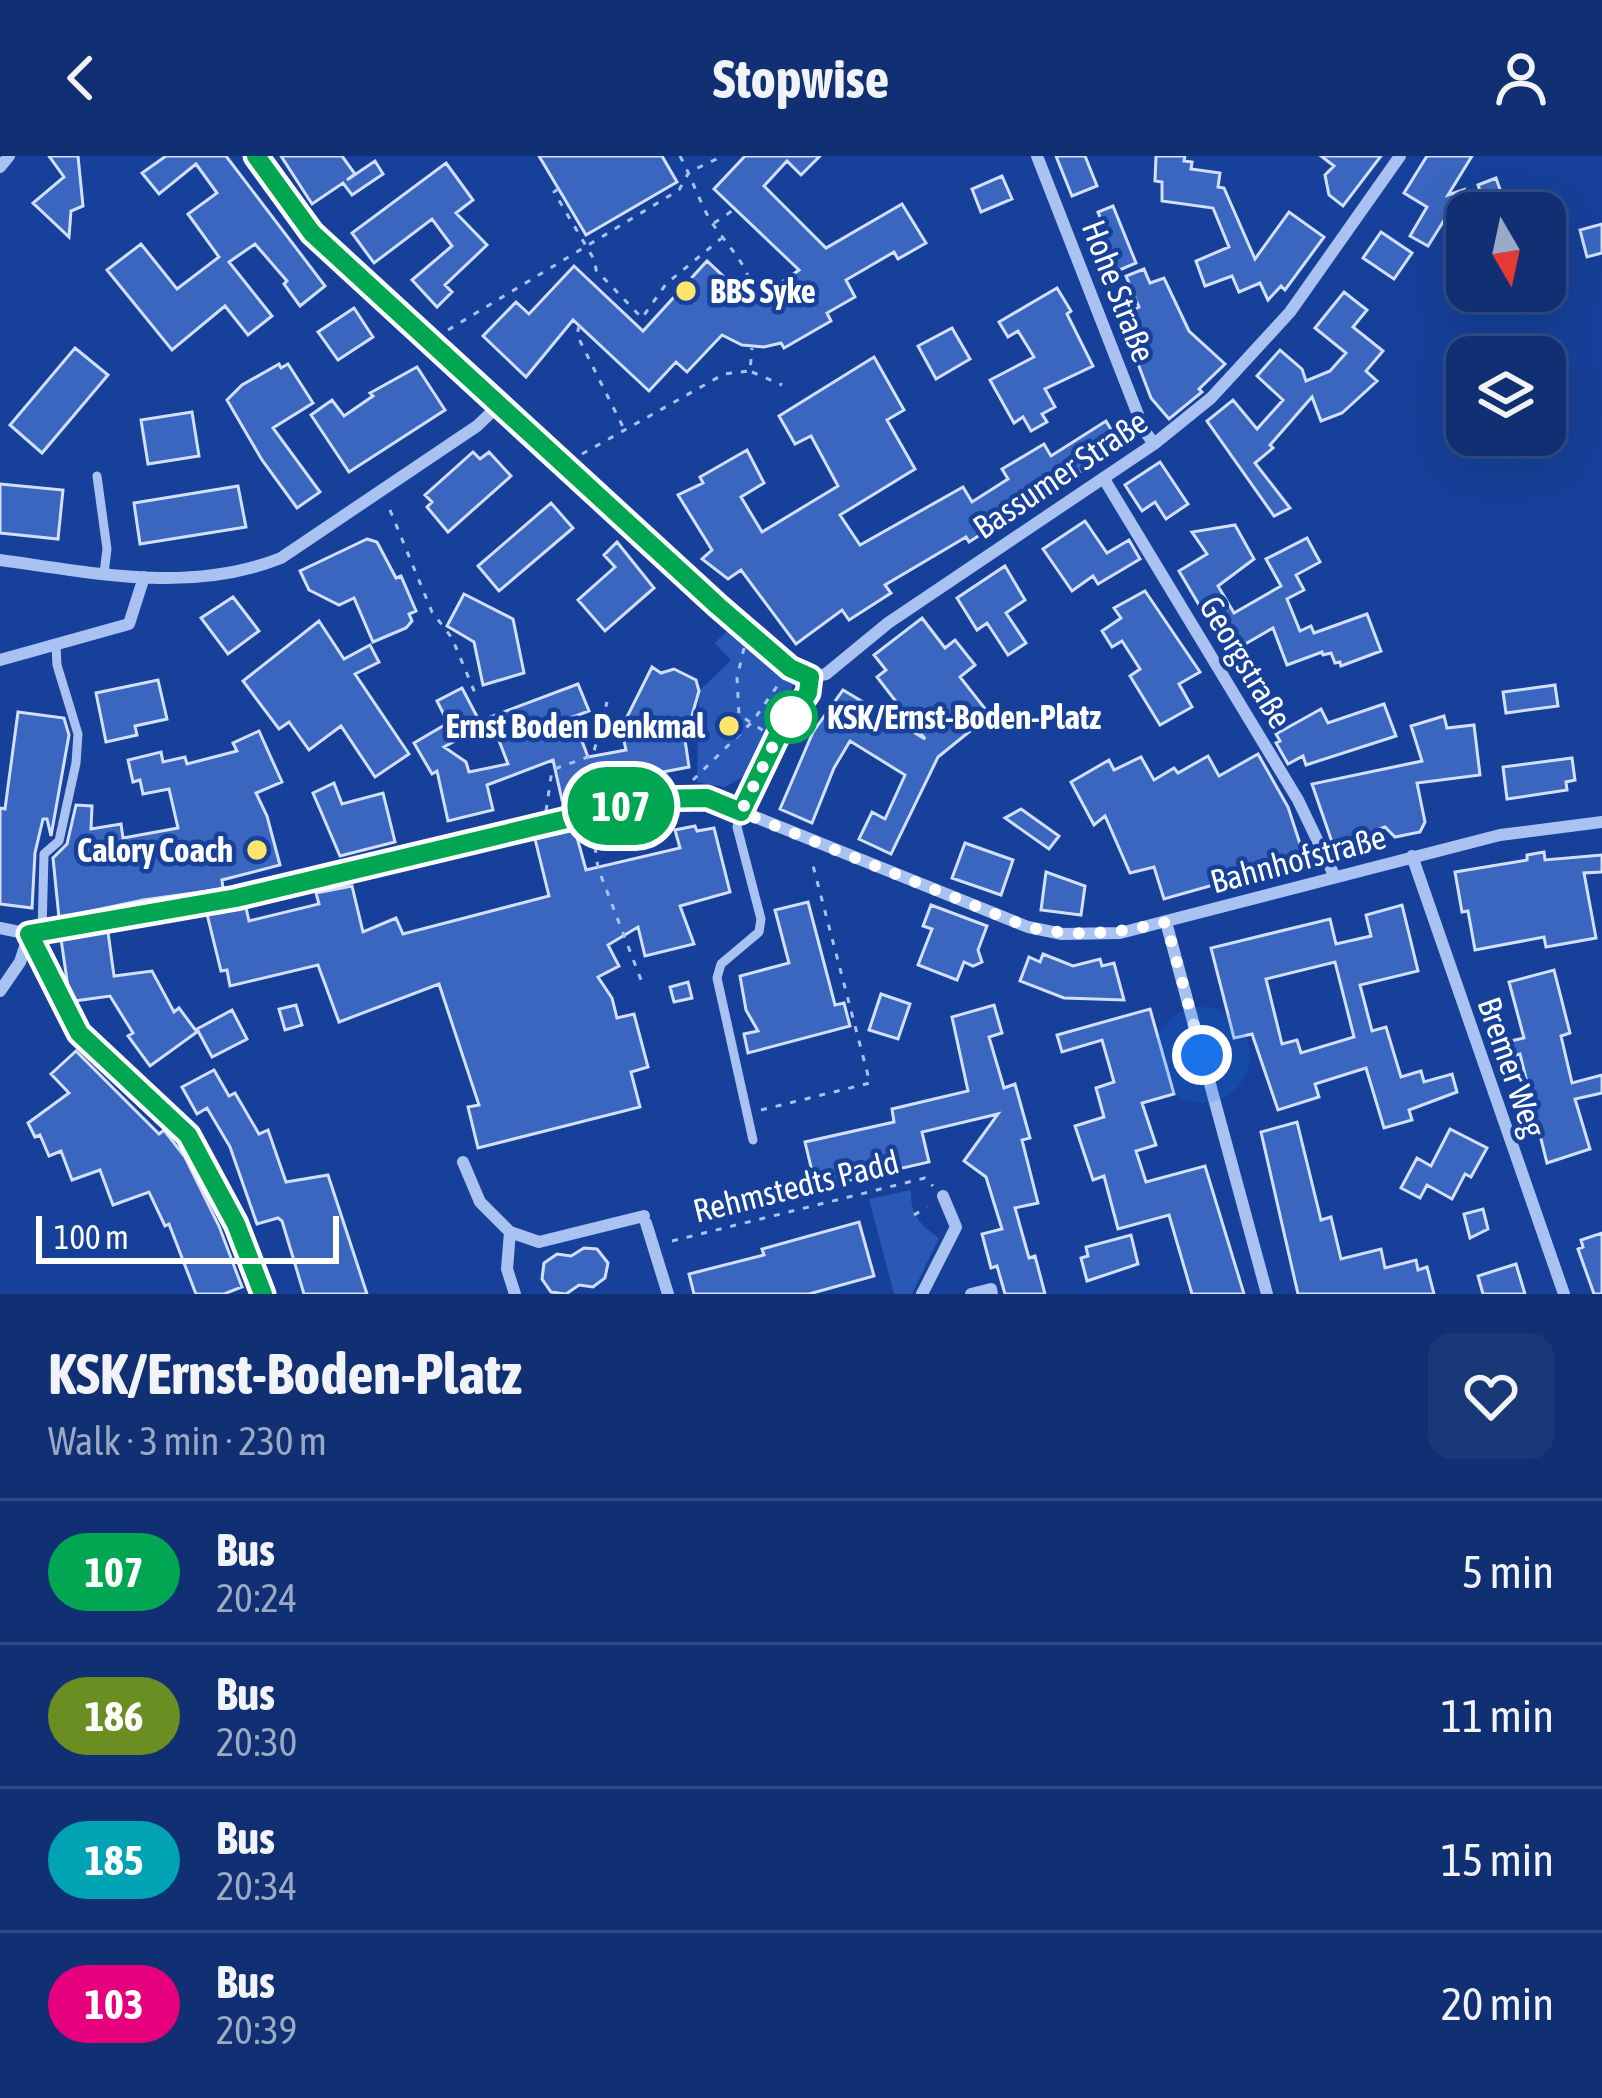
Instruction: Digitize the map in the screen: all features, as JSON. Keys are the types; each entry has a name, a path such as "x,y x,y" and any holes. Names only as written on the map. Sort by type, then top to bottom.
{"street":[{"path":"0,167 9,156"},
{"path":"256,156 312,233 750,634 790,668 810,677 808,693 777,737 741,812"},
{"name":"Hohe Straße","path":"1037,156 1144,430 1154,444"},
{"name":"Bassumer Straße","path":"810,677 826,674 888,623 1104,479 1211,398 1290,312 1400,156"},
{"path":"0,560 183,580 249,571 281,558 477,426 499,405"},
{"name":"Georgstraße","path":"1104,479 1298,800 1335,877"},
{"path":"0,660 129,624 144,577"},
{"path":"0,928 36,933 236,898 673,796"},
{"name":"Bahnhofstraße","path":"673,796 707,798 1028,927 1062,934 1120,933 1501,835 1602,822"},
{"name":"Bremer Weg","path":"1412,856 1564,1294"},
{"path":"1166,922 1267,1294"},
{"path":"0,991 36,933"},
{"path":"36,933 79,1033 188,1135 236,1224 263,1294"},
{"path":"463,1162 480,1202 510,1232 539,1242 645,1220 668,1294"},
{"path":"922,1294 956,1227 943,1196"},
{"path":"510,1232 507,1269 515,1294"},
{"path":"971,1294 991,1289 992,1294"}],"lane":[{"path":"97,476 107,549 104,573"},
{"path":"36,933 44,854 59,841 76,763 78,734 57,665 56,646"},
{"path":"741,812 737,827 761,920 759,932 721,964 717,978 753,1140"}],"path":[{"path":"680,156 712,224 737,254 754,289 752,303"},
{"path":"428,341 679,190 689,172 723,156"},
{"path":"558,189 554,192 596,270 642,318 666,284 723,237"},
{"path":"712,224 735,209"},
{"path":"579,326 577,335 625,430"},
{"path":"751,371 752,348"},
{"path":"565,464 724,374 751,371 782,385"},
{"path":"391,510 432,613 452,638 476,693"},
{"path":"750,634 737,679 739,716 777,737"},
{"path":"673,796 749,724 790,668"},
{"path":"544,824 553,770 593,755 607,702"},
{"path":"590,813 598,868 644,986"},
{"path":"747,1113 870,1083 806,839"},
{"path":"854,1054 860,1045"},
{"name":"Rehmstedts Padd","path":"653,1246 926,1178 943,1196"}],"shaded area":[{"path":"732,626 795,682 747,774 725,787 697,782 699,691 731,660 715,643"},
{"path":"911,1190 917,1218 939,1238 912,1294 894,1294 869,1199"}],"building":[{"path":"49,156 78,156 83,206 71,211 69,237 33,203 64,177"},
{"path":"166,156 226,156 325,286 300,306 284,284 287,281 255,244 229,262 272,316 248,335 225,306 172,350 107,270 141,244 177,289 219,257 188,214 217,193 196,164 159,194 142,173"},
{"path":"281,156 342,156 355,174 347,180 375,161 383,174 352,195 343,183 312,204"},
{"path":"539,156 662,156 677,182 586,235"},
{"path":"745,156 820,156 801,175 787,161 764,186 826,248 902,204 926,243 898,259 894,252 846,280 855,297 827,313 831,321 784,348 781,343 742,345 722,335 687,372 676,362 649,391 573,320 526,377 483,336 516,302 529,314 574,266 643,331 707,261 752,303 799,270 714,189"},
{"path":"1056,156 1085,156 1097,186 1072,196"},
{"path":"1156,156 1185,156 1184,161 1192,162 1191,169 1220,173 1218,187 1224,188 1255,259 1289,212 1324,237 1285,290 1281,286 1268,300 1260,283 1239,292 1232,276 1205,286 1196,261 1229,247 1213,208 1162,201 1162,182 1155,181"},
{"path":"1321,156 1381,156 1343,206 1329,195 1325,175 1334,166"},
{"path":"1427,156 1472,156 1446,192 1446,217 1428,246 1410,236 1427,207 1404,193"},
{"path":"446,163 473,200 456,213 487,245 445,285 452,292 437,307 412,280 452,246 432,219 374,263 352,233"},
{"path":"1002,176 1012,199 981,212 972,189"},
{"path":"1496,178 1501,192 1480,192 1478,185"},
{"path":"1113,206 1136,263 1108,275 1090,230 1103,225 1098,212"},
{"path":"1602,224 1602,253 1587,257 1580,230"},
{"path":"1381,232 1412,253 1394,279 1363,258"},
{"path":"1144,269 1150,283 1164,278 1189,331 1225,364 1199,389 1202,392 1169,419 1151,398 1135,356 1147,350 1131,311 1139,307 1126,276"},
{"path":"1057,288 1093,366 1045,389 1055,407 1042,414 1047,422 1031,431 1023,417 1014,423 990,380 1034,357 1018,331 1008,337 999,322"},
{"path":"1344,292 1367,310 1353,327 1383,351 1366,371 1377,381 1342,413 1321,421 1312,397 1270,445 1273,448 1255,463 1290,508 1274,516 1207,421 1233,400 1257,429 1283,400 1257,376 1280,350 1302,369 1306,381 1330,371 1346,353 1315,328"},
{"path":"354,308 373,337 338,360 318,332"},
{"path":"952,328 970,359 936,379 918,346"},
{"path":"75,348 108,375 42,453 10,425"},
{"path":"874,357 904,410 887,420 915,469 840,515 860,545 963,487 972,502 1008,479 1002,469 1044,444 1051,456 1106,421 1121,446 969,542 966,537 885,585 891,593 849,620 842,610 796,644 741,570 728,579 702,559 712,550 678,495 703,483 700,477 747,450 764,483 741,497 762,532 838,486 811,436 795,444 779,416"},
{"path":"279,364 281,368 288,364 313,403 273,428 320,492 297,508 227,400 242,385"},
{"path":"417,367 445,410 349,472 311,415 332,400 344,416 373,396 370,393"},
{"path":"192,412 199,456 148,464 141,420"},
{"path":"473,452 480,459 489,452 511,476 448,532 427,507 432,502 425,495"},
{"path":"1160,462 1188,504 1166,519 1155,502 1142,511 1125,485"},
{"path":"0,484 63,490 58,539 0,533"},
{"path":"238,486 246,527 140,544 134,503"},
{"path":"551,503 573,528 499,591 478,566"},
{"path":"1085,521 1107,553 1129,540 1140,559 1098,584 1093,576 1072,591 1043,549"},
{"path":"1235,525 1254,559 1218,586 1234,613 1281,586 1266,559 1307,538 1320,562 1296,575 1304,590 1287,599 1300,631 1311,626 1314,633 1367,614 1381,651 1341,666 1331,653 1322,652 1287,665 1273,628 1228,654 1179,571 1207,554 1192,532"},
{"path":"367,539 377,542 396,578 401,576 416,611 409,614 412,621 406,628 373,642 354,598 339,605 309,590 300,571"},
{"path":"617,542 654,588 605,631 578,600 615,567 604,555"},
{"path":"1005,566 1025,600 1006,613 1026,643 1008,655 987,623 977,630 957,598"},
{"path":"1145,591 1200,672 1179,684 1192,707 1160,725 1130,676 1140,669 1122,641 1112,647 1102,631 1121,618 1114,608"},
{"path":"464,594 513,619 524,673 483,685 474,642 447,626"},
{"path":"233,597 259,631 228,654 201,618"},
{"path":"922,618 945,648 955,640 975,665 960,677 990,715 938,757 891,854 859,839 872,812 885,819 905,775 850,741 812,823 780,809 813,732 843,690 925,739 877,677 886,670 874,655"},
{"path":"319,621 344,659 370,645 379,662 355,674 409,754 375,777 341,726 309,750 289,722 279,729 243,681"},
{"path":"652,667 661,673 674,669 696,680 699,691 685,740 689,767 632,778 634,784 562,800 553,760 487,785 493,810 448,821 437,771 432,774 414,743 448,723 437,701 462,688 482,726 444,747 466,762 469,772 508,764 490,717 578,684 589,711 573,717 588,757 626,750 620,723"},
{"path":"158,680 167,719 135,726 137,735 106,742 96,693"},
{"path":"1555,685 1558,706 1506,713 1503,692"},
{"path":"1384,704 1396,736 1306,765 1303,756 1288,764 1276,743 1280,741 1276,734 1321,709 1328,723"},
{"path":"18,712 64,718 69,735 51,836 47,819 43,819 35,853 32,908 0,904 0,808 5,809"},
{"path":"1444,716 1447,728 1474,725 1480,775 1417,783 1425,822 1420,832 1395,837 1385,827 1333,845 1312,784 1422,761 1411,726"},
{"path":"259,731 282,782 256,793 280,865 222,880 223,889 59,918 53,858 67,844 76,805 92,806 91,829 121,824 123,838 178,828 169,789 143,794 140,780 133,782 128,760 161,752 163,762 185,757 187,764 237,751 233,743"},
{"path":"1258,754 1288,807 1305,859 1164,899 1154,867 1130,873 1105,816 1094,825 1071,782 1109,760 1114,770 1141,757 1154,780 1208,756 1219,776"},
{"path":"1572,758 1575,780 1566,782 1567,790 1507,799 1503,767"},
{"path":"334,783 342,804 383,793 395,842 340,856 313,793"},
{"path":"1021,809 1059,836 1049,849 1005,818"},
{"path":"695,826 697,831 714,828 730,892 680,906 694,944 645,956 638,927 608,945 619,966 598,977 612,998 617,1018 634,1014 648,1067 631,1072 640,1107 478,1148 468,1107 479,1105 439,984 339,1022 318,965 230,986 227,970 221,971 207,914 246,908 249,921 319,904 316,893 352,886 363,932 396,918 403,934 549,896 535,839 575,830 586,870 680,848 675,830"},
{"path":"965,843 1013,860 1001,895 952,878"},
{"path":"1544,852 1545,860 1602,855 1602,872 1584,873 1596,938 1546,947 1544,937 1475,950 1455,872 1527,860 1527,855"},
{"path":"1046,872 1085,886 1081,915 1041,910"},
{"path":"808,902 835,1005 844,1003 850,1026 748,1053 744,1034 758,1031 746,1010 740,976 789,963 775,910"},
{"path":"931,905 987,926 978,950 982,962 973,966 964,962 957,980 918,965 932,929 923,926"},
{"path":"1402,905 1418,971 1360,985 1372,1031 1386,1027 1401,1077 1421,1071 1424,1082 1452,1074 1457,1092 1409,1110 1412,1120 1384,1128 1366,1068 1315,1084 1319,1097 1278,1110 1252,1034 1234,1038 1211,948 1330,919 1336,944 1371,936 1366,915","holes":["1335,962 1354,1037 1301,1053 1297,1040 1282,1044 1266,979"]},
{"path":"108,932 114,976 152,971 174,1012 179,1008 197,1032 150,1066 128,1036 133,1033 110,996 74,1001 68,987 61,939"},
{"path":"1043,954 1073,966 1100,959 1102,966 1114,963 1124,1000 1064,998 1020,981 1029,957 1040,962"},
{"path":"1554,970 1570,1033 1561,1036 1572,1083 1602,1075 1602,1093 1575,1099 1590,1149 1547,1163 1520,1054 1501,1059 1498,1044 1524,1038 1509,982"},
{"path":"688,982 692,998 674,1002 670,987"},
{"path":"881,994 910,1004 898,1039 869,1030"},
{"path":"296,1005 302,1025 285,1030 279,1009"},
{"path":"994,1005 1002,1033 989,1037 1004,1088 1015,1084 1030,1138 1022,1140 1038,1203 1015,1208 1045,1294 1005,1294 997,1266 991,1268 982,1234 1002,1229 986,1177 964,1161 998,1114 922,1132 929,1162 816,1188 805,1142 894,1122 892,1109 968,1091 952,1017"},
{"path":"1150,1009 1174,1094 1142,1103 1156,1145 1136,1151 1146,1182 1205,1166 1244,1294 1192,1294 1169,1215 1118,1229 1104,1176 1093,1180 1075,1126 1104,1117 1096,1088 1114,1082 1102,1040 1062,1052 1057,1035"},
{"path":"232,1010 247,1039 212,1057 197,1029"},
{"path":"76,1051 159,1134 164,1130 185,1157 242,1287 224,1294 196,1294 169,1224 165,1226 149,1192 113,1205 100,1170 72,1180 61,1151 49,1156 40,1135 35,1137 28,1123 69,1093 51,1074"},
{"path":"214,1070 229,1096 235,1093 259,1134 268,1130 286,1182 328,1175 367,1294 304,1294 282,1221 257,1224 230,1147 207,1108 197,1114 182,1087"},
{"path":"1297,1122 1321,1220 1331,1217 1341,1259 1381,1249 1385,1268 1416,1260 1418,1270 1427,1267 1434,1294 1298,1294 1261,1132"},
{"path":"1450,1129 1487,1148 1471,1177 1465,1174 1452,1199 1427,1185 1420,1198 1401,1188 1417,1158 1431,1166"},
{"path":"1483,1209 1488,1229 1470,1238 1464,1214"},
{"path":"859,1222 874,1276 809,1294 694,1294 689,1274 764,1255 762,1249"},
{"path":"1602,1233 1602,1294 1594,1294 1578,1249 1583,1247 1581,1240"},
{"path":"1131,1235 1138,1264 1087,1281 1081,1258 1088,1256 1086,1247"},
{"path":"584,1248 597,1249 608,1263 605,1278 593,1287 579,1285 566,1294 551,1292 542,1279 544,1263 557,1254 571,1256"},
{"path":"1516,1264 1525,1294 1483,1294 1478,1276"}],"bus line":[{"name":"107","path":"256,156 312,233 718,606 795,672 810,677 808,693 777,737 741,812 707,798 651,799 236,898 29,934 79,1033 188,1135 236,1224 263,1294"}],"place":[{"name":"BBS Syke","path":"686,291"},
{"name":"KSK/Ernst-Boden-Platz","path":"791,717"},
{"name":"Ernst Boden Denkmal","path":"729,726"},
{"name":"Calory Coach","path":"257,850"}],"route":[{"path":"791,717 793,714 741,812 1028,927 1062,934 1120,933 1166,922 1202,1055"}]}
